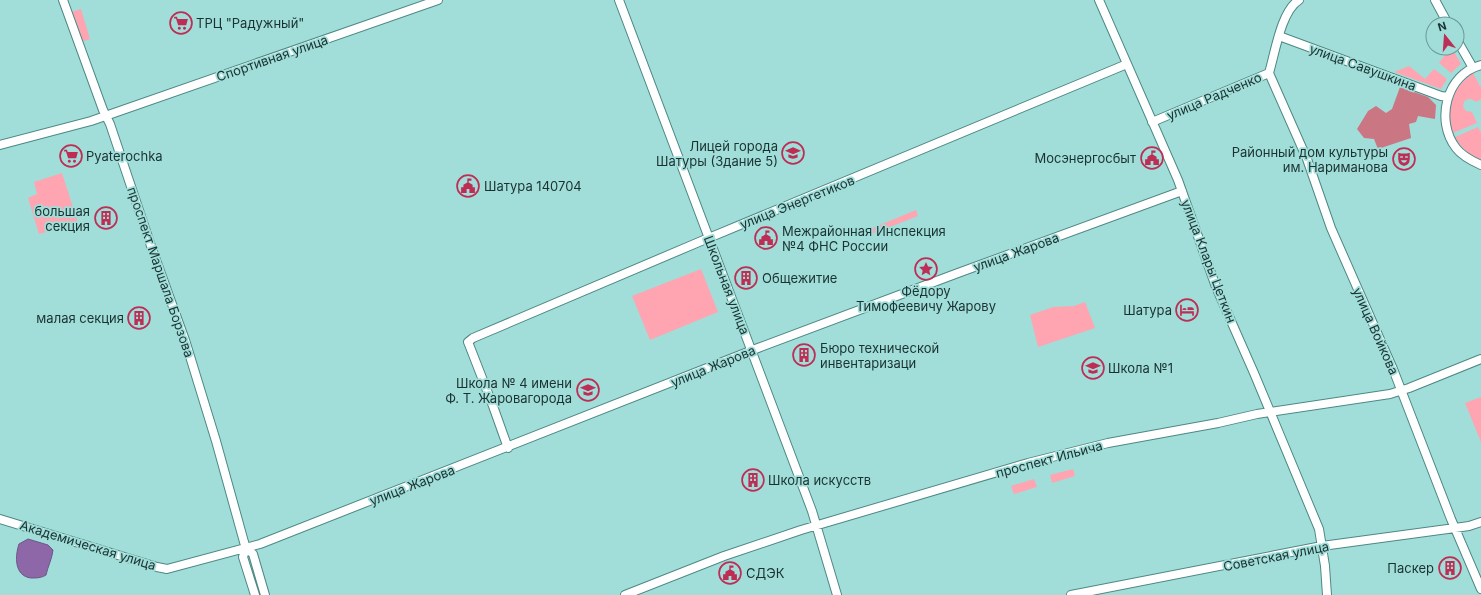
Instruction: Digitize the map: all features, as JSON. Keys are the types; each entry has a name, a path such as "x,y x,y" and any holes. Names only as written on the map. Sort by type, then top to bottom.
{"street":[{"name":"проспект Маршала Борзова","path":"63,0 110,124 152,249 185,340 246,548 253,554 265,595"},
{"name":"Спортивная улица","path":"0,145 91,121 438,0"},
{"name":"Школьная улица","path":"619,0 817,525 837,595"},
{"name":"улица Клары Цеткин","path":"1099,0 1182,191 1216,287 1319,529 1325,566 1327,595"},
{"name":"улица Радченко","path":"1152,122 1269,73 1279,36 1287,14 1299,0"},
{"path":"1435,0 1444,16"},
{"name":"улица Савушкина","path":"1279,36 1440,96 1448,97"},
{"path":"1465,50 1477,66 1458,80 1448,97 1445,109 1446,124 1455,147 1462,154 1481,165"},
{"name":"улица Энергетиков","path":"508,448 468,342 473,338 708,238 1127,64"},
{"name":"улица Войкова","path":"1269,73 1307,159 1331,228 1401,391 1455,528 1481,589"},
{"name":"улица Жарова","path":"246,548 260,544 508,448 752,351 958,272 1182,191"},
{"name":"проспект Ильича","path":"625,595 724,556 817,525 1028,463 1108,443 1270,412 1390,394 1401,391 1481,358"},
{"name":"Академическая улица","path":"0,519 167,569 246,548"},
{"name":"Советская улица","path":"1071,595 1322,546 1469,526 1481,522"},
{"name":"проспект Маршала Борзова","path":"246,548 243,557 255,595"}],"shaded area":[{"path":"81,9 90,39 81,42 71,12"},
{"path":"1444,56 1456,56 1461,64 1451,73 1439,63"},
{"path":"1409,66 1425,79 1434,69 1447,79 1441,89 1394,72"},
{"path":"1473,73 1481,88 1481,99 1476,102 1468,99 1464,102 1463,106 1466,111 1472,112 1477,123 1453,133 1449,115 1452,99 1460,85"},
{"path":"1400,87 1428,97 1436,105 1435,119 1418,116 1416,122 1409,124 1411,138 1378,149 1374,139 1364,138 1357,129 1368,111 1376,106 1386,113 1392,109"},
{"path":"1478,127 1481,133 1481,161 1466,151 1455,137"},
{"path":"62,173 78,223 39,234 28,198 37,194 34,182"},
{"path":"916,210 918,216 864,237 863,232"},
{"path":"701,269 718,312 650,340 632,296"},
{"path":"1085,302 1095,328 1038,347 1030,315 1053,307 1074,306"},
{"path":"1481,397 1481,442 1465,403"},
{"path":"1073,469 1075,476 1052,483 1050,475"},
{"path":"1034,479 1037,487 1014,494 1011,486"},
{"path":"28,539 48,545 53,550 46,575 42,577 31,578 25,576 21,574 17,565 19,544"}],"place":[{"name":"ТРЦ \"Радужный\"","path":"181,23"},
{"name":"Лицей города Шатуры (Здание 5)","path":"793,153"},
{"name":"Pyaterochka","path":"71,156"},
{"name":"Мосэнергосбыт","path":"1152,158"},
{"name":"Районный дом культуры им. Нариманова","path":"1404,159"},
{"name":"Шатура 140704","path":"468,186"},
{"name":"большая секция","path":"106,218"},
{"name":"Межрайонная Инспекция №4 ФНС России","path":"766,238"},
{"name":"Фёдору Тимофеевичу Жарову","path":"926,269"},
{"name":"Общежитие","path":"746,278"},
{"name":"Шатура","path":"1187,310"},
{"name":"малая секция","path":"139,318"},
{"name":"Бюро технической инвентаризаци","path":"804,355"},
{"name":"Школа №1","path":"1093,368"},
{"name":"Школа № 4 имени Ф. Т. Жаровагорода","path":"588,390"},
{"name":"Школа искусств","path":"753,480"},
{"name":"Паскер","path":"1450,568"},
{"name":"СДЭК","path":"730,573"}]}
